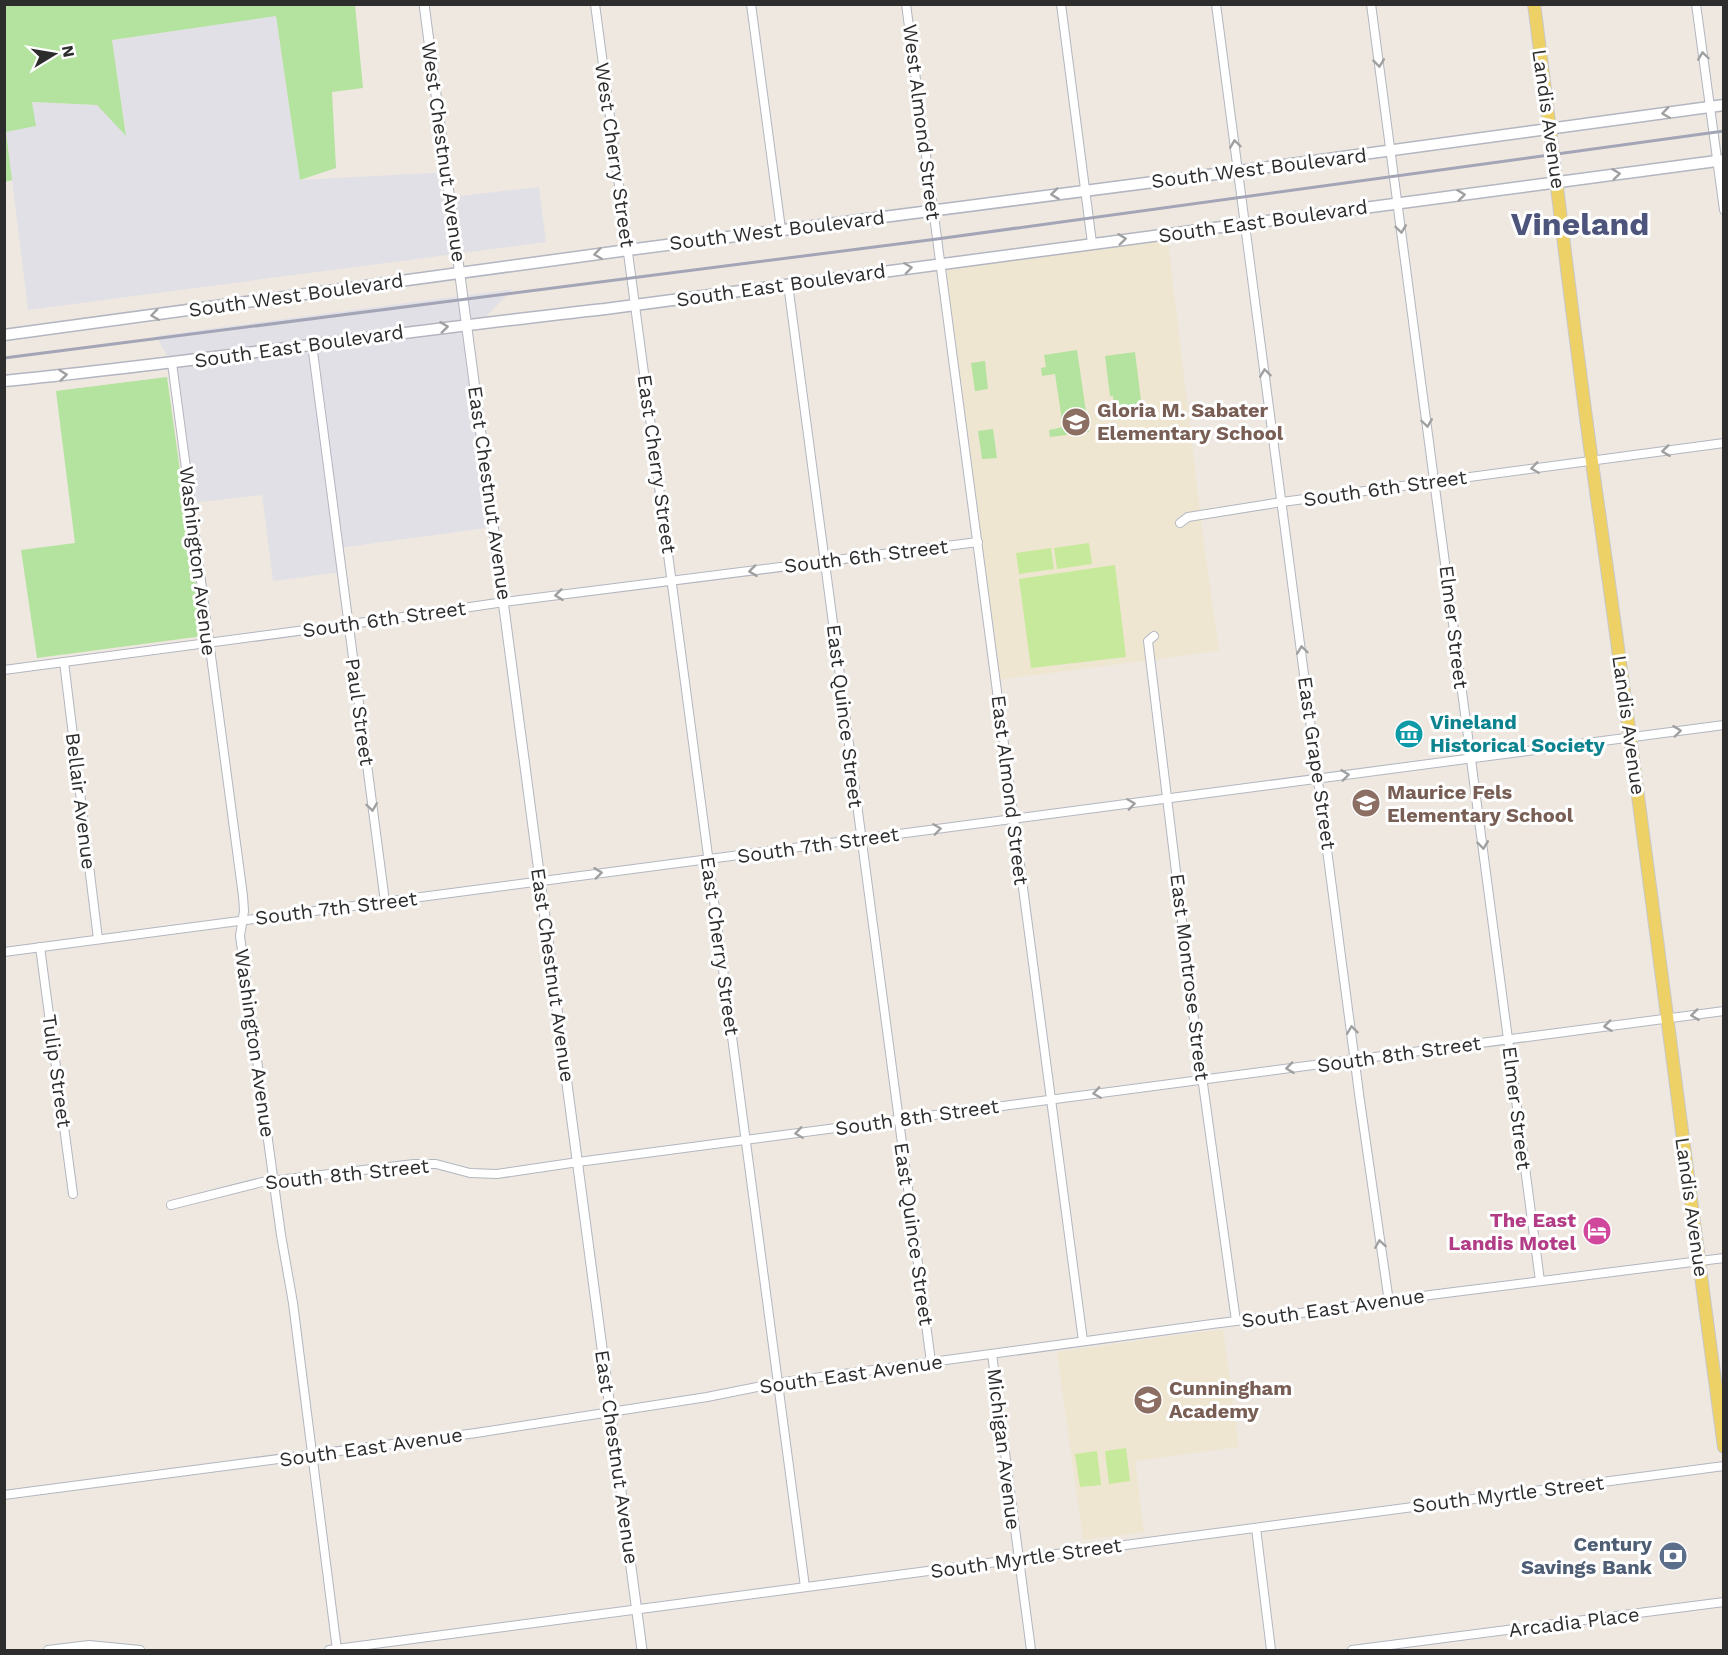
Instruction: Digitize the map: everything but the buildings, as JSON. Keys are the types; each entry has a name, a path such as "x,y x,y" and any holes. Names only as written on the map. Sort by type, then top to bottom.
{"main road":[{"name":"Landis Avenue","path":"1534,4 1592,460 1631,737 1666,1019 1724,1447"},
{"name":"South West Boulevard","path":"4,335 460,272 1239,171 1724,105"},
{"name":"South East Boulevard","path":"4,381 172,363 467,324 636,305 1720,160"}],"street":[{"name":"West Chestnut Avenue","path":"424,4 464,300"},
{"name":"West Cherry Street","path":"595,4 636,305"},
{"path":"751,4 781,230"},
{"name":"West Almond Street","path":"906,4 937,239"},
{"path":"1061,4 1092,243"},
{"name":"East Grape Street","path":"1216,4 1389,1302"},
{"name":"Elmer Street","path":"1371,4 1540,1281"},
{"path":"1696,4 1710,107 1720,160 1724,210"},
{"name":"East Almond Street","path":"937,239 1083,1341"},
{"name":"East Quince Street","path":"788,284 932,1362"},
{"name":"East Chestnut Avenue","path":"464,300 642,1650"},
{"name":"East Cherry Street","path":"636,305 805,1587"},
{"name":"Paul Street","path":"312,344 385,902"},
{"name":"Washington Avenue","path":"172,363 243,896 240,936 273,1181 293,1303 313,1456 334,1650"},
{"name":"South 6th Street","path":"1180,523 1188,517 1282,502 1724,443"},
{"name":"South 6th Street","path":"4,670 504,602 978,542"},
{"name":"East Montrose Street","path":"1155,636 1148,641 1236,1321"},
{"name":"Bellair Avenue","path":"64,662 98,939"},
{"name":"South 7th Street","path":"4,952 1724,725"},
{"name":"Tulip Street","path":"40,947 73,1194"},
{"name":"South 8th Street","path":"171,1205 222,1191 273,1181 414,1164 436,1164 470,1173 497,1174 1724,1011"},
{"name":"South East Avenue","path":"4,1495 476,1434 707,1397 777,1383 1724,1258"},
{"name":"Michigan Avenue","path":"992,1354 1031,1650"},
{"name":"South Myrtle Street","path":"334,1650 1724,1466"},
{"path":"1256,1528 1271,1650"},
{"name":"Arcadia Place","path":"1352,1650 1724,1602"},
{"path":"48,1650 89,1645 140,1650"}],"shaded area":[{"path":"276,16 300,180 449,172 453,197 539,187 546,242 28,310 6,132 35,126 31,102 97,105 126,134 112,40"},
{"name":"Gloria M. Sabater Elementary School","path":"1167,233 1219,651 996,680 940,263"},
{"path":"513,289 469,334 493,527 339,548 342,572 273,581 262,495 190,503 173,366 156,336"},
{"name":"Cunningham Academy","path":"1223,1329 1239,1447 1135,1461 1144,1532 1083,1540 1057,1352"}],"green space":[{"path":"4,5 355,5 363,88 332,92 336,168 300,180 276,16 112,40 126,136 97,105 32,102 36,126 6,132 12,180 5,182"},
{"path":"1077,350 1089,432 1050,437 1049,430 1063,427 1055,374 1042,376 1041,368 1046,367 1044,355"},
{"path":"1135,352 1143,417 1116,420 1113,396 1110,396 1105,356"},
{"path":"985,361 988,389 975,391 971,363"},
{"path":"167,377 203,636 37,658 21,550 75,543 56,391"},
{"path":"993,429 997,458 982,459 978,431"},
{"path":"1089,543 1092,564 1057,569 1054,548"},
{"path":"1051,548 1054,569 1019,574 1016,553"},
{"path":"1115,565 1126,657 1031,668 1019,579"},
{"path":"1126,1448 1130,1481 1109,1484 1105,1451"},
{"path":"1097,1451 1101,1485 1080,1487 1075,1454"}],"railway":[{"path":"4,358 937,239 1724,131"}],"place":[{"name":"Gloria M. Sabater Elementary School","path":"1076,422"},
{"name":"Vineland Historical Society","path":"1409,734"},
{"name":"Maurice Fels Elementary School","path":"1366,803"},
{"name":"The East Landis Motel","path":"1597,1231"},
{"name":"Cunningham Academy","path":"1148,1400"},
{"name":"Century Savings Bank","path":"1673,1556"}],"district":[{"name":"Vineland","path":"1580,224"}]}
